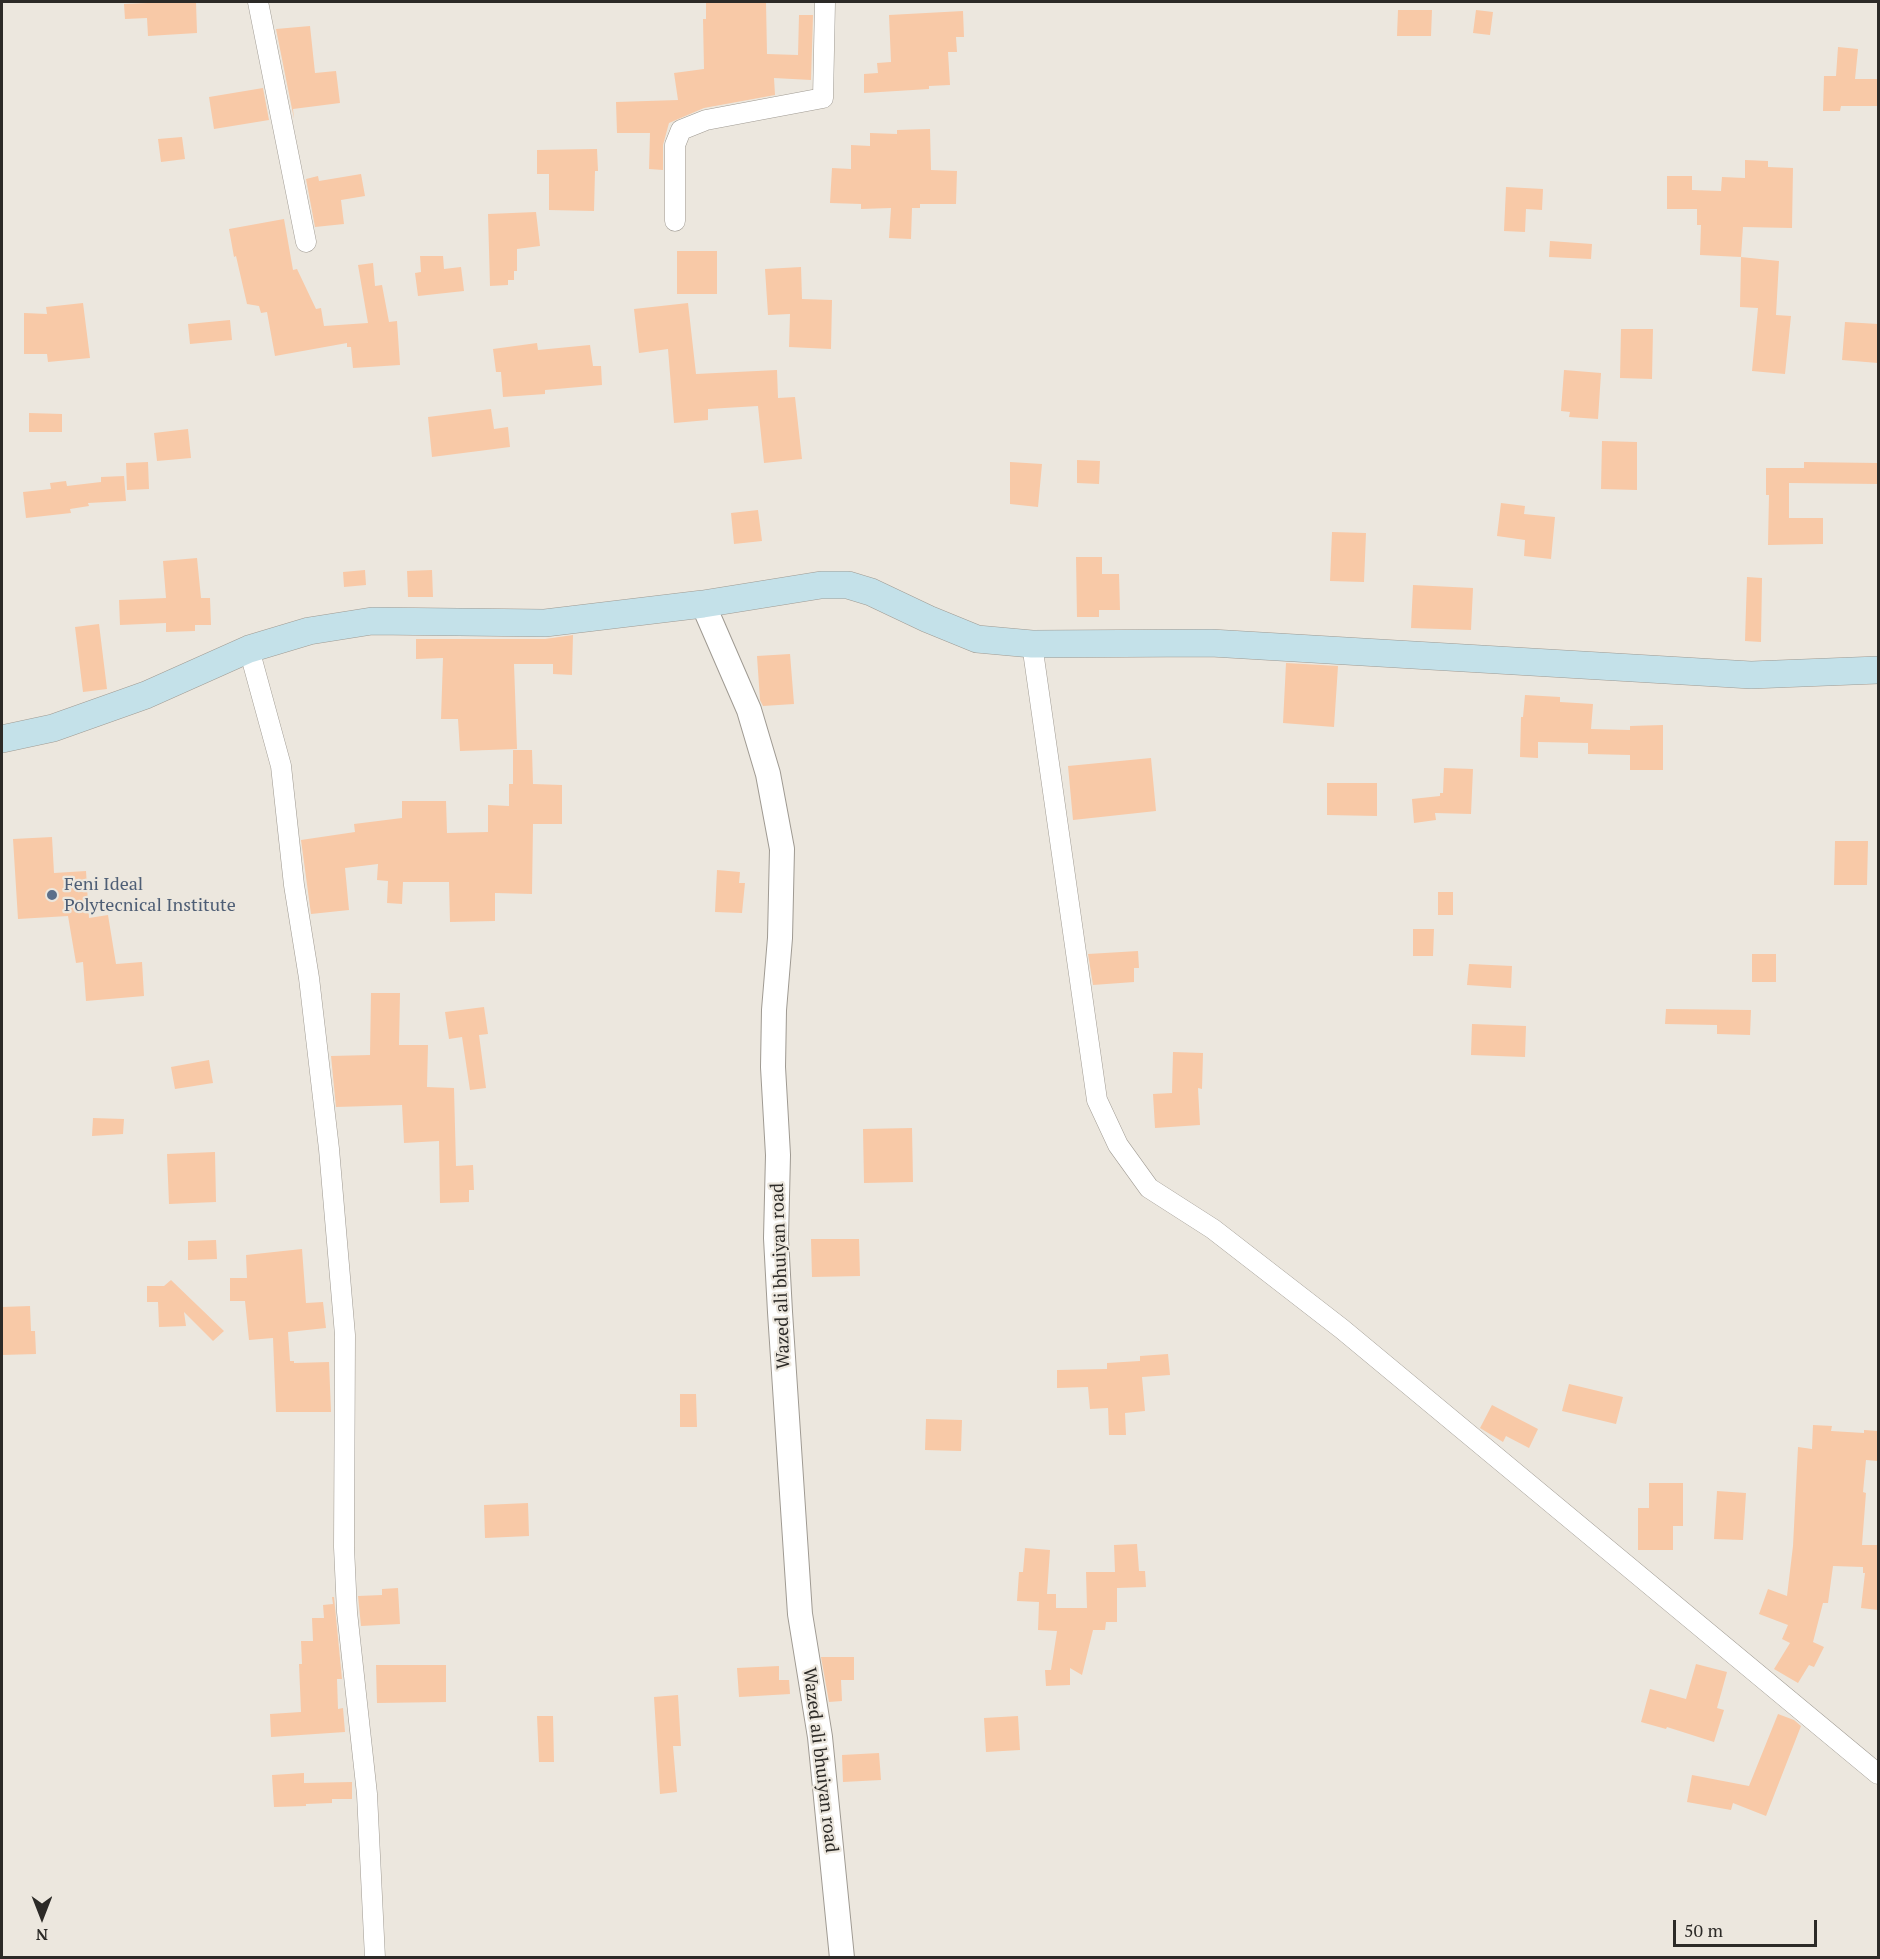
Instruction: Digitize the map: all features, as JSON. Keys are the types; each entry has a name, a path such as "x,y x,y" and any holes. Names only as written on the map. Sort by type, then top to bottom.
{"main road":[{"path":"2,739 53,728 146,695 249,649 309,631 372,621 545,623 704,604 821,585 848,585 871,592 977,639 1032,644 1210,643 1751,675 1878,670"}],"street":[{"path":"258,2 306,242"},
{"path":"675,221 675,146 681,130 706,120 823,99 825,2"},
{"name":"Wazed ali bhuiyan road","path":"704,604 749,710 768,774 782,849 773,1067 778,1155 776,1238 800,1614 819,1737 842,1958"},
{"path":"1032,644 1097,1100 1118,1145 1149,1188 1213,1228 1342,1329 1878,1774"},
{"path":"249,649 281,766 294,885 309,978 329,1149 345,1335 344,1546 346,1590 367,1794 375,1958"}],"building":[{"path":"196,2 197,33 148,36 147,18 125,19 124,4"},
{"path":"706,2 766,2 767,54 798,55 799,15 813,15 811,80 774,78 775,95 704,108 669,123 663,145 663,170 649,169 650,133 617,133 616,102 678,100 674,73 704,69 703,19 706,19"},
{"path":"1398,10 1432,10 1431,36 1397,36"},
{"path":"1476,10 1493,12 1490,35 1473,33"},
{"path":"963,11 964,37 956,37 957,52 948,52 950,85 929,86 929,89 864,93 864,74 878,73 877,63 891,62 889,15"},
{"path":"310,26 315,73 336,71 340,103 293,109 294,119 276,29"},
{"path":"1838,47 1858,49 1855,79 1878,79 1878,106 1841,106 1840,111 1823,111 1824,76 1836,76"},
{"path":"263,88 269,120 214,129 209,97"},
{"path":"930,129 931,170 957,171 956,204 920,204 920,208 912,208 911,239 889,238 891,208 861,209 861,204 830,203 832,168 851,169 851,145 870,146 870,133 897,134 897,130"},
{"path":"182,137 185,159 161,162 158,139"},
{"path":"597,149 598,171 595,171 594,211 549,210 549,174 537,174 537,150"},
{"path":"1745,160 1768,161 1768,167 1793,168 1792,228 1743,227 1741,257 1700,255 1701,225 1697,225 1697,209 1667,209 1667,176 1692,176 1692,190 1721,191 1722,177 1745,178"},
{"path":"361,174 365,196 341,200 344,224 315,227 306,179 318,176 319,181"},
{"path":"1506,187 1543,189 1542,210 1526,209 1525,232 1504,231"},
{"path":"536,212 540,246 517,249 517,271 514,271 514,280 508,280 508,285 490,286 488,214"},
{"path":"284,219 293,270 297,269 316,309 321,308 324,326 368,323 358,265 373,263 375,286 382,285 389,322 397,321 400,365 353,368 351,347 347,347 347,343 275,356 267,312 261,313 259,306 247,304 229,229"},
{"path":"1550,241 1592,244 1591,259 1549,257"},
{"path":"677,251 717,251 717,294 677,294"},
{"path":"420,256 443,256 444,269 461,267 464,291 418,296 415,273 421,272"},
{"path":"1741,257 1779,261 1776,315 1791,316 1785,374 1752,371 1758,308 1740,307"},
{"path":"801,267 802,299 832,300 831,349 789,347 790,314 768,315 765,269"},
{"path":"83,303 90,358 48,362 47,354 24,354 24,313 47,314 46,307"},
{"path":"688,303 696,374 777,370 778,398 795,397 802,459 764,463 758,406 708,409 708,420 674,423 668,349 639,353 634,309"},
{"path":"230,320 232,340 190,344 188,324"},
{"path":"1845,322 1878,324 1878,363 1842,360"},
{"path":"1621,329 1653,329 1652,379 1620,378"},
{"path":"537,343 538,350 590,345 593,366 601,366 602,385 545,390 545,394 503,397 501,372 496,372 493,349"},
{"path":"1564,370 1601,373 1598,419 1569,417 1570,412 1561,411"},
{"path":"491,409 494,429 508,427 510,447 432,457 428,417"},
{"path":"29,413 62,414 62,432 29,432"},
{"path":"188,429 191,458 157,461 154,433"},
{"path":"1602,441 1637,442 1637,490 1601,489"},
{"path":"1077,460 1100,461 1099,484 1077,483"},
{"path":"148,462 149,489 127,490 126,463"},
{"path":"1010,462 1042,464 1038,507 1010,504"},
{"path":"1804,462 1878,463 1878,484 1789,483 1789,518 1823,518 1823,544 1768,545 1769,495 1766,495 1766,468 1804,468"},
{"path":"124,476 126,501 88,503 89,506 70,509 71,513 26,518 23,492 51,489 50,483 66,481 67,486 101,482 101,477"},
{"path":"1501,503 1525,506 1524,514 1555,517 1551,559 1524,556 1525,540 1497,536"},
{"path":"758,510 762,541 734,544 731,513"},
{"path":"1332,532 1366,533 1364,582 1330,581"},
{"path":"1076,557 1102,557 1102,574 1119,574 1120,610 1099,610 1099,617 1077,617"},
{"path":"197,558 201,598 210,598 211,625 195,625 195,631 166,632 166,623 120,625 119,600 166,598 163,561"},
{"path":"365,570 366,585 344,587 343,572"},
{"path":"432,570 433,597 408,597 407,571"},
{"path":"1747,577 1762,578 1761,642 1745,641"},
{"path":"1413,585 1473,588 1471,630 1411,628"},
{"path":"99,624 107,689 83,692 75,627"},
{"path":"573,635 572,675 553,674 553,664 514,664 517,749 460,751 458,719 441,719 443,658 416,659 416,639 545,639"},
{"path":"790,654 794,704 763,706 760,700 757,656"},
{"path":"1286,663 1338,666 1334,727 1283,723"},
{"path":"1525,695 1560,697 1560,702 1593,704 1591,729 1630,730 1630,726 1663,725 1663,770 1630,770 1630,755 1588,754 1588,743 1538,742 1538,758 1520,757 1521,717 1523,717"},
{"path":"513,750 532,750 533,784 562,785 562,824 533,824 532,894 495,893 495,921 450,922 449,882 403,882 402,904 387,903 388,881 377,880 378,864 345,868 349,910 311,914 301,840 355,832 354,824 402,818 402,801 446,801 447,833 488,832 488,805 509,806 509,784 513,784"},
{"path":"1151,758 1156,811 1073,820 1068,766"},
{"path":"1444,768 1473,769 1471,814 1435,813 1436,820 1414,823 1412,799 1440,796 1440,793 1443,793"},
{"path":"1327,783 1377,783 1377,816 1327,815"},
{"path":"52,837 54,873 86,871 89,918 108,915 116,964 142,962 144,996 86,1001 83,962 76,963 68,916 18,919 13,839"},
{"path":"1835,841 1868,841 1867,885 1834,885"},
{"path":"717,870 740,872 739,883 745,883 742,913 715,912"},
{"path":"1438,892 1453,892 1453,915 1438,915"},
{"path":"1413,929 1434,929 1433,956 1413,956"},
{"path":"1138,951 1139,968 1134,968 1134,982 1093,985 1088,954"},
{"path":"1752,954 1776,954 1776,982 1752,982"},
{"path":"1469,964 1512,966 1511,988 1467,985"},
{"path":"371,993 400,993 399,1045 428,1045 427,1087 454,1088 456,1166 473,1165 474,1190 469,1190 469,1202 440,1203 439,1141 404,1143 402,1105 336,1107 331,1056 370,1055"},
{"path":"484,1007 488,1034 479,1035 486,1088 470,1090 462,1037 449,1039 445,1012"},
{"path":"1666,1009 1751,1010 1750,1035 1717,1034 1717,1025 1665,1024"},
{"path":"1472,1024 1526,1026 1525,1057 1471,1055"},
{"path":"1173,1052 1203,1053 1202,1089 1198,1088 1200,1125 1155,1128 1153,1094 1172,1093"},
{"path":"209,1060 213,1083 175,1089 171,1067"},
{"path":"93,1118 124,1119 123,1134 92,1136"},
{"path":"912,1128 913,1182 864,1183 863,1129"},
{"path":"215,1152 216,1202 169,1204 167,1154"},
{"path":"811,1239 859,1239 860,1276 812,1277"},
{"path":"216,1240 217,1259 188,1260 188,1241"},
{"path":"302,1249 306,1303 323,1302 326,1328 288,1332 290,1361 294,1363 329,1362 331,1412 276,1412 273,1338 249,1340 245,1301 230,1301 230,1278 247,1278 246,1255"},
{"path":"171,1280 224,1331 213,1341 184,1312 186,1326 159,1327 158,1302 147,1302 147,1286 164,1286"},
{"path":"30,1306 31,1331 35,1331 36,1354 2,1355 2,1307"},
{"path":"1168,1354 1170,1375 1142,1377 1145,1411 1125,1413 1126,1435 1109,1435 1108,1408 1090,1409 1088,1387 1057,1388 1057,1370 1107,1369 1107,1363 1140,1361 1140,1356"},
{"path":"1569,1384 1623,1397 1616,1424 1562,1411"},
{"path":"680,1394 696,1394 697,1427 680,1427"},
{"path":"1492,1405 1538,1429 1529,1448 1506,1436 1503,1442 1480,1428"},
{"path":"926,1419 962,1420 961,1451 925,1450"},
{"path":"1813,1425 1832,1426 1831,1431 1864,1433 1864,1430 1878,1431 1878,1461 1866,1460 1862,1545 1878,1545 1878,1610 1861,1608 1865,1573 1863,1573 1863,1567 1833,1566 1828,1603 1823,1603 1813,1642 1824,1647 1814,1667 1809,1665 1798,1683 1774,1669 1790,1643 1782,1639 1788,1625 1759,1614 1768,1589 1787,1596 1793,1546 1798,1447 1812,1449"},
{"path":"1649,1483 1683,1483 1683,1526 1673,1526 1673,1550 1638,1550 1638,1508 1649,1508"},
{"path":"1717,1491 1746,1493 1743,1540 1714,1539"},
{"path":"528,1503 529,1536 485,1538 484,1505"},
{"path":"1137,1544 1139,1571 1145,1571 1146,1587 1117,1588 1117,1622 1106,1622 1105,1630 1093,1630 1082,1675 1070,1668 1070,1685 1046,1686 1045,1670 1051,1670 1057,1631 1038,1630 1039,1602 1017,1601 1019,1572 1023,1572 1025,1548 1050,1550 1047,1594 1056,1594 1056,1608 1087,1608 1086,1572 1115,1572 1114,1545"},
{"path":"398,1588 400,1624 361,1626 358,1596 382,1595 382,1589"},
{"path":"332,1597 334,1597 342,1679 337,1679 338,1709 343,1708 345,1732 271,1737 270,1714 301,1712 299,1664 302,1664 301,1641 313,1641 312,1618 324,1618 323,1605 333,1604"},
{"path":"821,1657 854,1657 854,1680 841,1680 842,1701 829,1702"},
{"path":"1696,1664 1727,1672 1717,1708 1724,1710 1714,1742 1667,1727 1666,1729 1641,1722 1650,1689 1686,1699"},
{"path":"376,1665 446,1665 446,1702 377,1703"},
{"path":"779,1666 779,1680 789,1680 790,1694 739,1697 737,1668"},
{"path":"678,1695 681,1746 673,1746 677,1792 660,1794 654,1697"},
{"path":"1778,1714 1794,1720 1801,1726 1766,1816 1733,1803 1731,1810 1687,1802 1692,1775 1749,1786"},
{"path":"537,1716 553,1716 554,1762 539,1762"},
{"path":"1018,1716 1020,1750 986,1752 984,1718"},
{"path":"879,1753 881,1780 843,1782 842,1755"},
{"path":"304,1773 304,1783 352,1782 352,1799 332,1799 332,1803 306,1804 306,1806 274,1807 272,1775"}],"place":[{"name":"Feni Ideal Polytecnical Institute","path":"52,895"}]}
